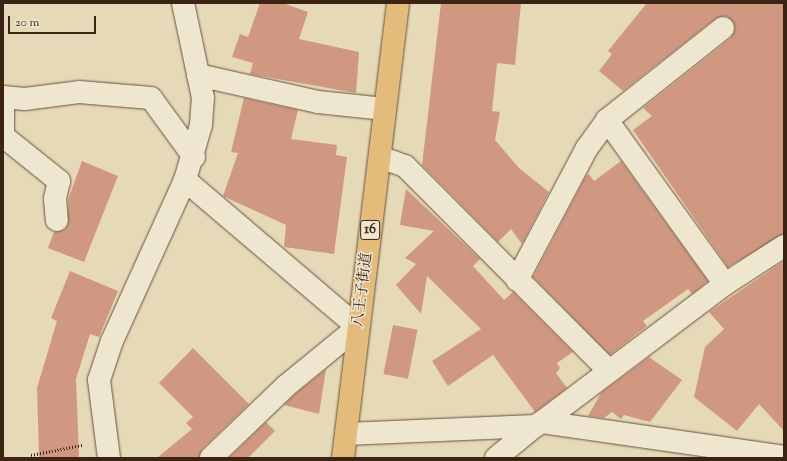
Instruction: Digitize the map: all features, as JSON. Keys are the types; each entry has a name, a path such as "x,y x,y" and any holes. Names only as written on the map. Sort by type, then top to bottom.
{"highway":[{"name":"八王子街道","path":"343,458 398,3"}],"street":[{"path":"107,449 99,380 112,341 194,157 203,98 183,3"},
{"path":"517,280 587,148 607,120 723,28"},
{"path":"198,75 318,102 385,109"},
{"path":"3,130 3,96 25,99 79,92 151,98 194,157"},
{"path":"607,120 725,284"},
{"path":"3,136 65,184 55,199 57,220"},
{"path":"380,157 405,166 609,371"},
{"path":"185,180 358,327 286,386 212,458"},
{"path":"496,458 538,424 725,284 783,247"},
{"path":"346,434 538,424 784,457"}],"path":[{"path":"31,455 107,449"}],"building":[{"path":"260,3 283,3 308,12 299,39 359,52 356,93 250,74 253,63 232,57 240,34 248,37"},
{"path":"441,3 521,3 515,65 497,63 492,111 500,112 495,140 519,168 549,192 522,244 511,229 498,242 422,165"},
{"path":"647,3 784,3 784,234 728,267 633,130 652,116 643,108 731,38 735,26 727,16 716,18 623,91 599,71 612,54 608,51"},
{"path":"244,98 298,110 291,139 337,145 336,155 347,157 334,254 284,247 286,225 223,196 238,153 231,152"},
{"path":"82,161 118,176 84,262 48,248 54,232 64,230 68,225 68,200"},
{"path":"621,161 708,281 692,294 688,289 643,321 647,326 610,355 533,277 586,176 589,174 594,181"},
{"path":"406,189 480,259 473,266 504,300 513,292 573,352 557,363 560,368 556,373 567,388 535,412 493,355 448,386 432,361 481,329 427,276 421,314 396,285 416,264 405,258 434,231 400,225"},
{"path":"784,261 784,431 759,404 737,431 694,397 705,347 724,329 709,312"},
{"path":"70,271 118,291 99,337 90,334 76,379 79,458 39,458 37,388 57,321 51,318"},
{"path":"393,325 418,330 408,379 383,374"},
{"path":"193,348 249,404 202,449 199,458 157,458 192,429 186,423 193,417 159,383"},
{"path":"649,357 682,380 650,422 624,415 621,419 612,412 604,418 588,416 601,393"},
{"path":"326,369 319,414 284,405 294,395"},
{"path":"266,422 275,431 248,458 229,458"}]}
